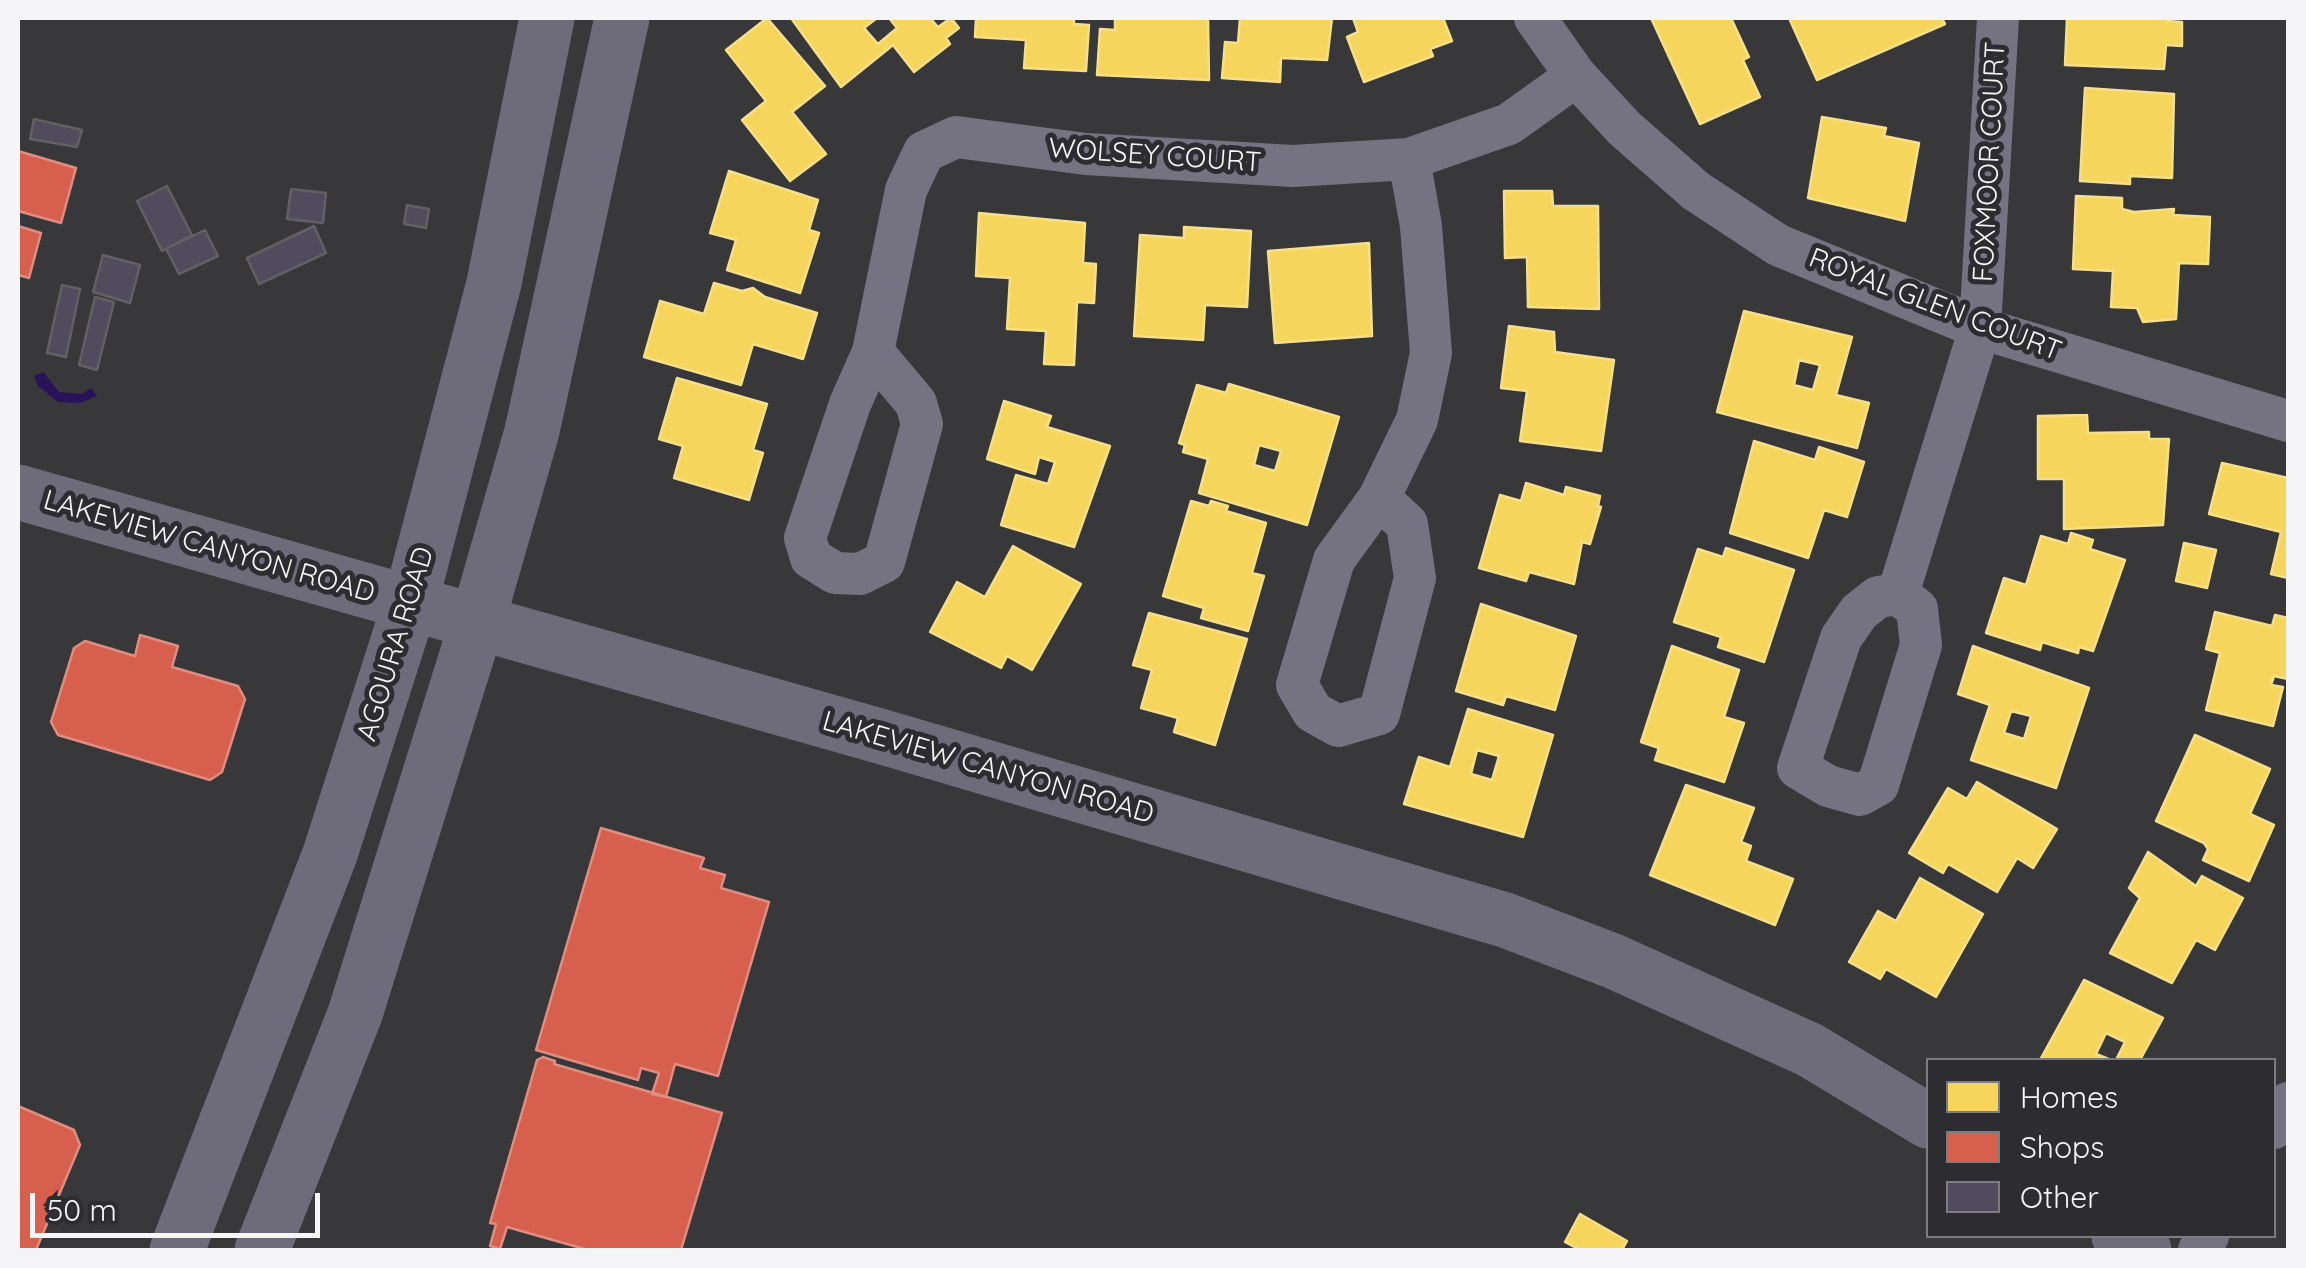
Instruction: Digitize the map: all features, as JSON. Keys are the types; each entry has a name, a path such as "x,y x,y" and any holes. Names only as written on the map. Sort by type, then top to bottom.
{"main road":[{"name":"AGOURA ROAD","path":"177,1250 330,854 410,604 494,284 547,18"},
{"path":"262,1250 355,1014 477,623 532,431 622,18"},
{"name":"LAKEVIEW CANYON ROAD","path":"18,492 1505,920 1613,961 1810,1050 1926,1120"}],"street":[{"name":"ROYAL GLEN COURT","path":"1536,18 1576,76 1624,128 1696,191 1778,244 1980,328 2288,421"},
{"name":"FOXMOOR COURT","path":"1898,594 1980,328 1998,18"},
{"name":"WOLSEY COURT","path":"873,352 906,190 924,152 956,136 1086,154 1293,166 1408,159 1509,124 1576,76"},
{"path":"1378,498 1407,524 1415,578 1379,714 1338,726 1313,712 1297,685 1334,560 1378,498 1417,420 1431,354 1421,226 1408,159"}],"shaded area":[{"path":"43,372 59,392 82,394 91,388 97,396 80,403 58,402 38,386 34,376"}],"building: Homes":[{"path":"767,18 825,86 792,112 826,154 790,181 742,120 766,101 726,50"},
{"path":"791,18 877,18 864,28 878,44 897,28 889,18 930,18 938,27 951,18 959,28 946,38 950,44 914,72 893,45 841,87"},
{"path":"976,18 1074,18 1074,24 1089,25 1086,71 1024,68 1026,40 975,37"},
{"path":"1115,18 1208,18 1209,80 1097,75 1100,29 1115,30"},
{"path":"1240,18 1332,18 1327,60 1281,58 1280,82 1222,78 1225,42 1238,43"},
{"path":"1353,18 1443,18 1452,41 1430,49 1433,56 1364,82 1347,37 1358,32"},
{"path":"1651,18 1731,18 1749,57 1743,60 1760,97 1700,124"},
{"path":"1789,18 1942,18 1945,24 1817,80"},
{"path":"2067,18 2167,18 2182,22 2182,46 2166,45 2164,69 2065,65"},
{"path":"2085,88 2174,94 2172,178 2130,176 2130,184 2080,181"},
{"path":"1822,117 1886,128 1884,136 1919,143 1905,221 1808,198"},
{"path":"729,171 818,200 809,230 819,233 800,293 727,270 736,240 710,233"},
{"path":"1504,191 1552,191 1553,206 1598,206 1599,309 1528,307 1527,257 1505,258"},
{"path":"2076,196 2122,198 2122,209 2134,212 2174,209 2173,215 2210,217 2208,264 2179,263 2176,319 2143,322 2137,308 2111,307 2113,271 2073,269"},
{"path":"979,213 1085,223 1083,263 1096,264 1094,303 1077,302 1074,365 1044,364 1046,331 1007,329 1010,278 976,276"},
{"path":"1184,227 1251,231 1247,307 1205,305 1203,340 1134,336 1140,235 1184,238"},
{"path":"1369,243 1372,336 1275,343 1268,251"},
{"path":"714,283 742,291 753,288 765,297 817,313 803,359 753,344 741,385 644,357 660,301 704,314"},
{"path":"1744,311 1852,337 1836,395 1869,403 1857,448 1717,412","holes":["1799,360 1820,365 1813,390 1794,385"]},
{"path":"1509,326 1554,332 1555,352 1614,360 1601,451 1520,441 1527,391 1501,388"},
{"path":"677,378 767,404 753,450 763,453 749,500 674,478 683,446 659,439"},
{"path":"1229,384 1339,417 1307,525 1199,493 1208,459 1183,452 1185,445 1179,443 1197,385 1226,393","holes":["1259,445 1281,451 1275,471 1254,465"]},
{"path":"1004,401 1051,416 1047,427 1110,446 1074,547 1001,525 1016,475 1048,484 1055,462 1039,457 1035,474 987,459"},
{"path":"2087,415 2088,433 2149,432 2149,439 2169,439 2163,525 2064,529 2064,479 2038,479 2038,416"},
{"path":"1754,441 1815,460 1819,447 1864,462 1847,517 1824,510 1808,558 1730,533"},
{"path":"2222,463 2288,478 2288,578 2271,574 2281,532 2209,514"},
{"path":"1526,483 1564,495 1566,487 1600,496 1601,507 1590,544 1582,542 1574,584 1529,572 1526,581 1479,568 1500,495 1521,501"},
{"path":"1191,501 1209,506 1211,501 1228,506 1226,511 1266,523 1252,573 1264,576 1248,631 1201,618 1204,608 1163,596"},
{"path":"2071,533 2093,540 2090,549 2125,560 2093,651 2079,647 2078,653 2042,642 2040,650 1986,633 2004,578 2026,585 2041,536 2068,544"},
{"path":"2184,543 2216,550 2207,588 2176,581"},
{"path":"1013,546 1081,584 1032,670 1007,656 1001,668 930,632 957,582 985,597"},
{"path":"1726,548 1794,570 1764,662 1718,647 1721,637 1674,622 1698,549 1723,557"},
{"path":"1481,604 1576,636 1555,710 1506,696 1503,705 1456,691"},
{"path":"2215,612 2272,626 2275,615 2288,618 2288,679 2274,676 2271,685 2283,687 2273,726 2206,710 2220,653 2206,649"},
{"path":"1149,613 1247,639 1215,745 1174,732 1178,718 1141,708 1152,670 1133,665"},
{"path":"1672,646 1739,670 1724,717 1744,723 1724,782 1655,760 1659,748 1641,742"},
{"path":"1973,646 2089,688 2056,788 1971,760 1990,705 1958,694","holes":["2011,711 2031,716 2024,739 2004,733"]},
{"path":"1468,709 1553,735 1523,837 1404,804 1419,757 1450,767","holes":["1477,750 1499,756 1492,780 1471,774"]},
{"path":"2195,735 2270,769 2250,814 2274,825 2249,881 2203,860 2208,849 2204,843 2156,821"},
{"path":"1977,782 2057,829 2033,868 2017,858 1997,892 1948,864 1943,873 1909,853 1948,788 1967,799"},
{"path":"1686,785 1754,808 1741,842 1751,846 1746,861 1793,879 1775,925 1650,875"},
{"path":"2148,852 2196,886 2202,876 2243,898 2215,950 2196,940 2172,983 2110,953 2140,898 2129,888"},
{"path":"1920,878 1983,914 1936,997 1886,969 1880,979 1849,962 1878,911 1896,921"},
{"path":"2084,980 2163,1018 2141,1058 2117,1058 2125,1042 2106,1033 2096,1054 2106,1058 2041,1058"},
{"path":"1580,1214 1627,1241 1622,1250 1580,1250 1565,1242"}],"building: Shops":[{"path":"18,151 76,168 61,223 18,211"},
{"path":"18,226 41,233 29,278 18,275"},
{"path":"140,635 178,646 172,667 238,686 245,699 222,772 210,780 58,735 51,722 74,648 85,641 135,656"},
{"path":"601,828 704,858 700,868 725,875 721,888 769,902 718,1076 675,1064 666,1097 652,1094 659,1073 641,1068 638,1080 536,1050"},
{"path":"543,1057 555,1061 554,1064 722,1113 681,1250 588,1250 507,1227 500,1249 490,1246 496,1224 490,1223 537,1060"},
{"path":"18,1106 74,1130 80,1145 36,1250 18,1250"}],"building: Other":[{"path":"34,119 82,130 77,147 30,139"},
{"path":"167,186 192,235 162,251 137,201"},
{"path":"291,189 326,193 323,223 287,219"},
{"path":"407,205 429,209 426,228 404,224"},
{"path":"314,226 326,253 259,284 247,258"},
{"path":"205,230 218,256 179,274 166,249"},
{"path":"103,255 140,265 130,303 93,292"},
{"path":"62,285 80,289 66,357 47,353"},
{"path":"95,297 114,302 97,370 79,365"}]}
